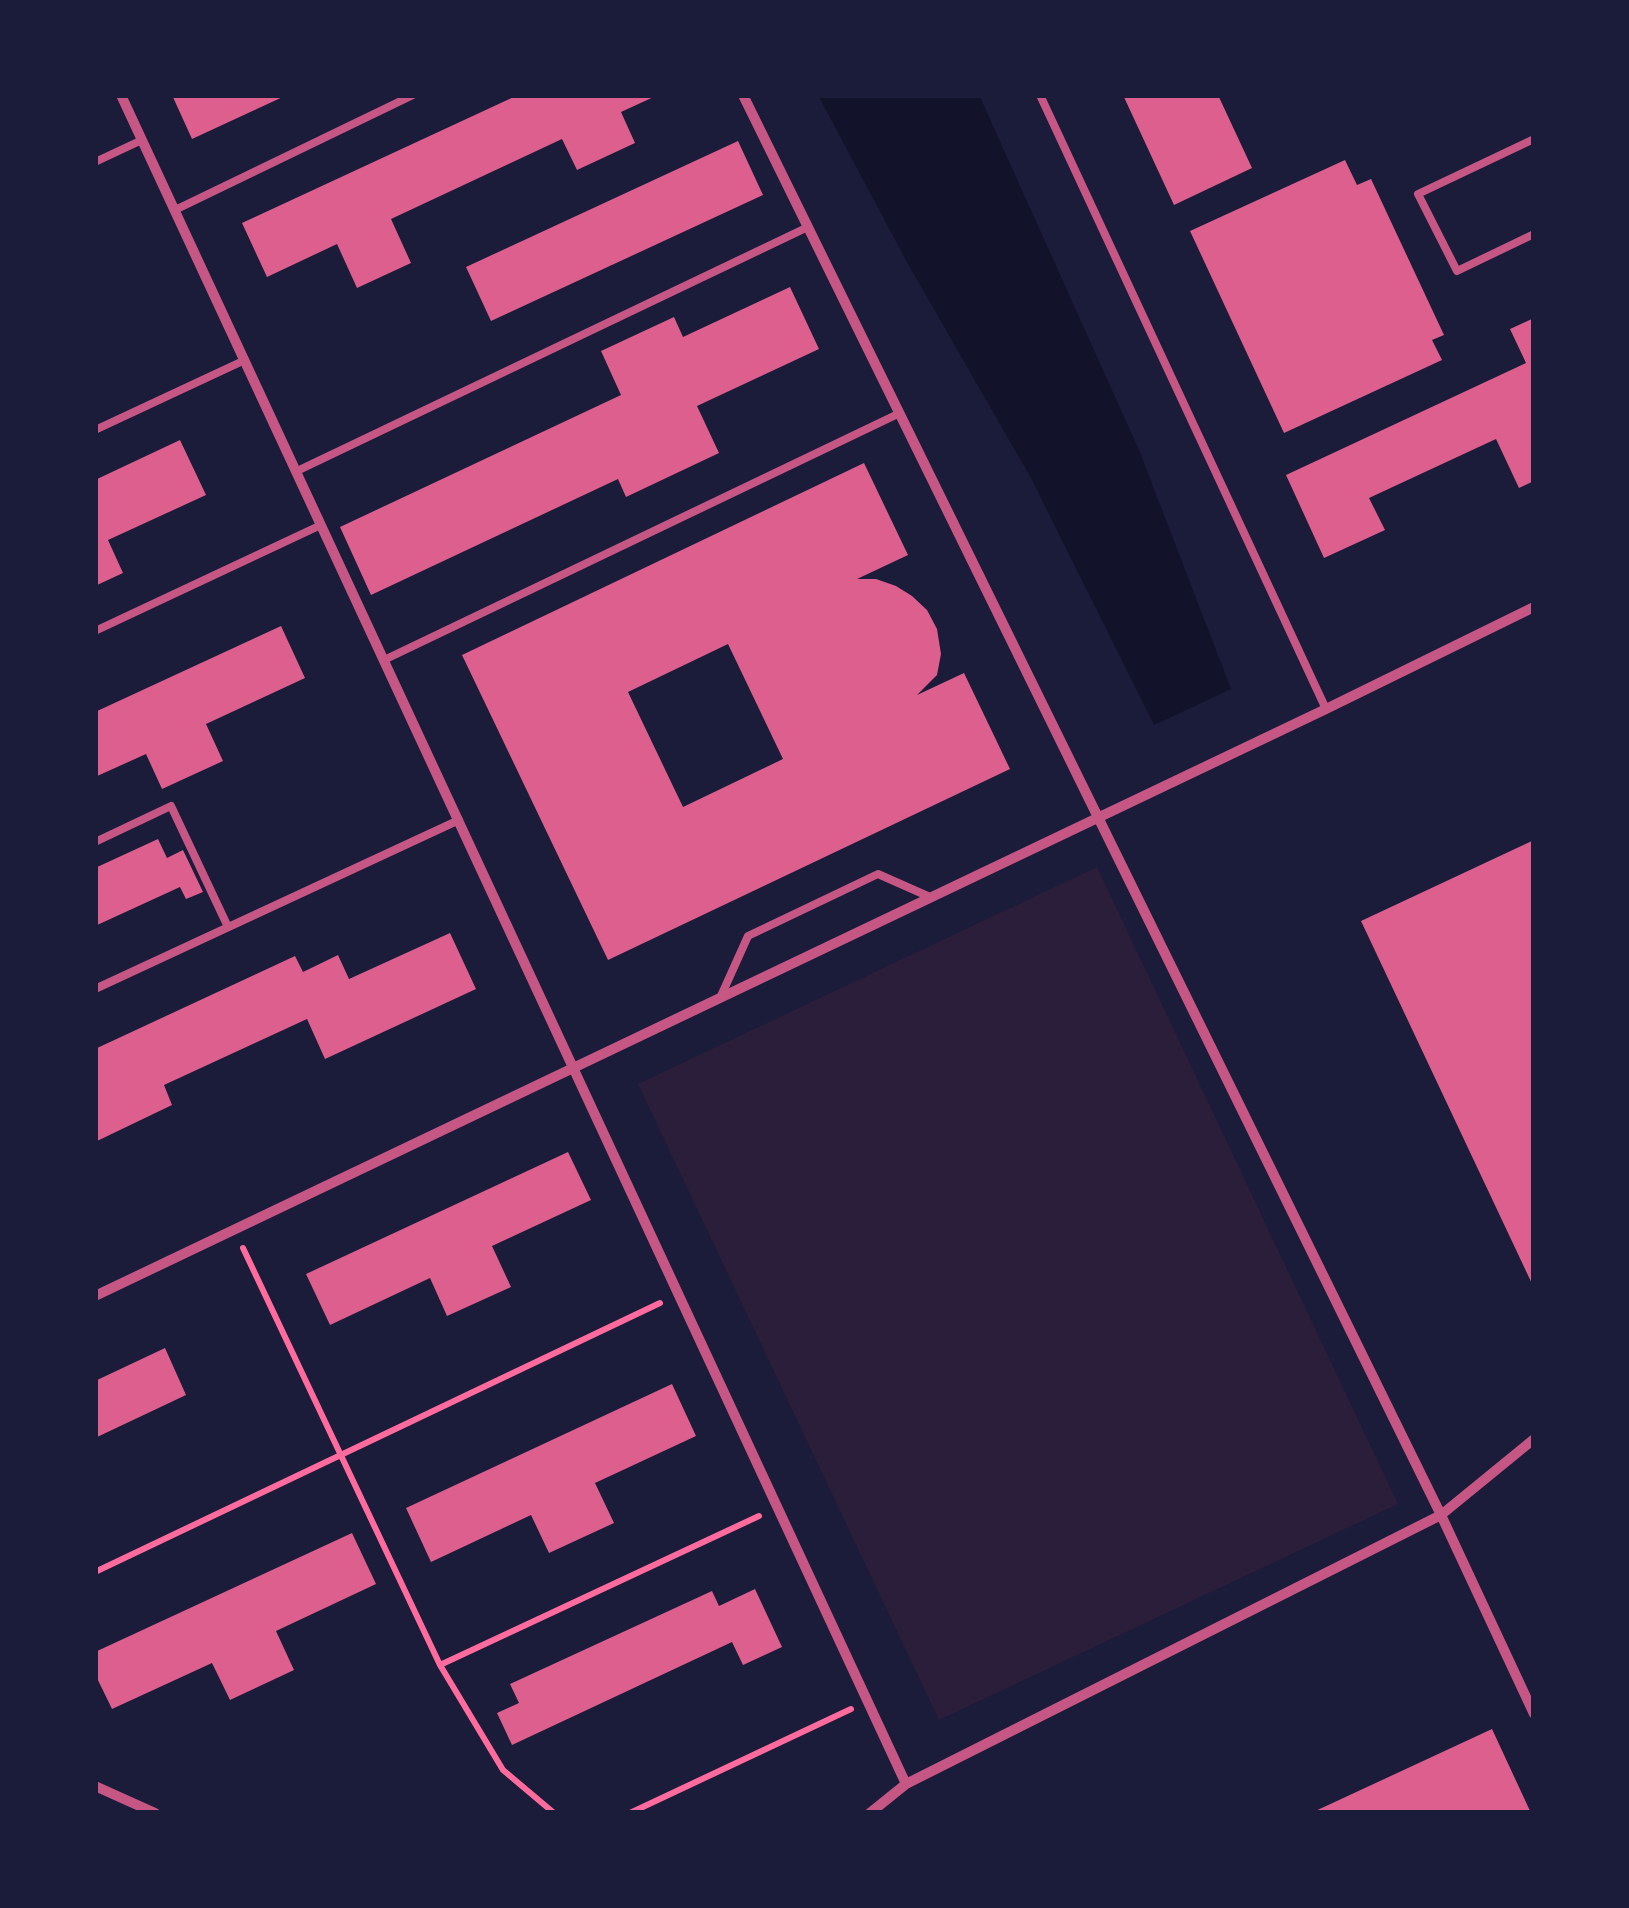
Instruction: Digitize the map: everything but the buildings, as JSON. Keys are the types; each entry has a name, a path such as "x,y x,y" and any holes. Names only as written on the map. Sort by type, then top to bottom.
{"street":[{"path":"122,95 906,1784"},
{"path":"743,95 1441,1515 1534,1714"},
{"path":"95,1296 1534,607"},
{"path":"870,1813 906,1784 1441,1515 1534,1439"},
{"path":"95,1786 155,1813"}],"lane":[{"path":"175,210 413,95"},
{"path":"1040,95 1326,709"},
{"path":"1534,138 1418,194 1457,270 1534,234"},
{"path":"95,162 142,140"},
{"path":"296,471 808,227"},
{"path":"95,430 245,360"},
{"path":"384,660 900,413"},
{"path":"95,631 322,526"},
{"path":"95,842 172,806 228,927"},
{"path":"95,989 459,820"},
{"path":"721,996 748,936 780,920 878,874 930,897"}],"path":[{"path":"233,1228 440,1665 503,1770 554,1813"},
{"path":"95,1572 679,1294"},
{"path":"440,1665 778,1507"},
{"path":"630,1813 868,1701"}],"shaded area":[{"path":"818,95 979,95 1139,450 1231,689 1154,725 1031,478 908,264"},
{"path":"1097,867 1398,1504 939,1720 638,1084"}]}
